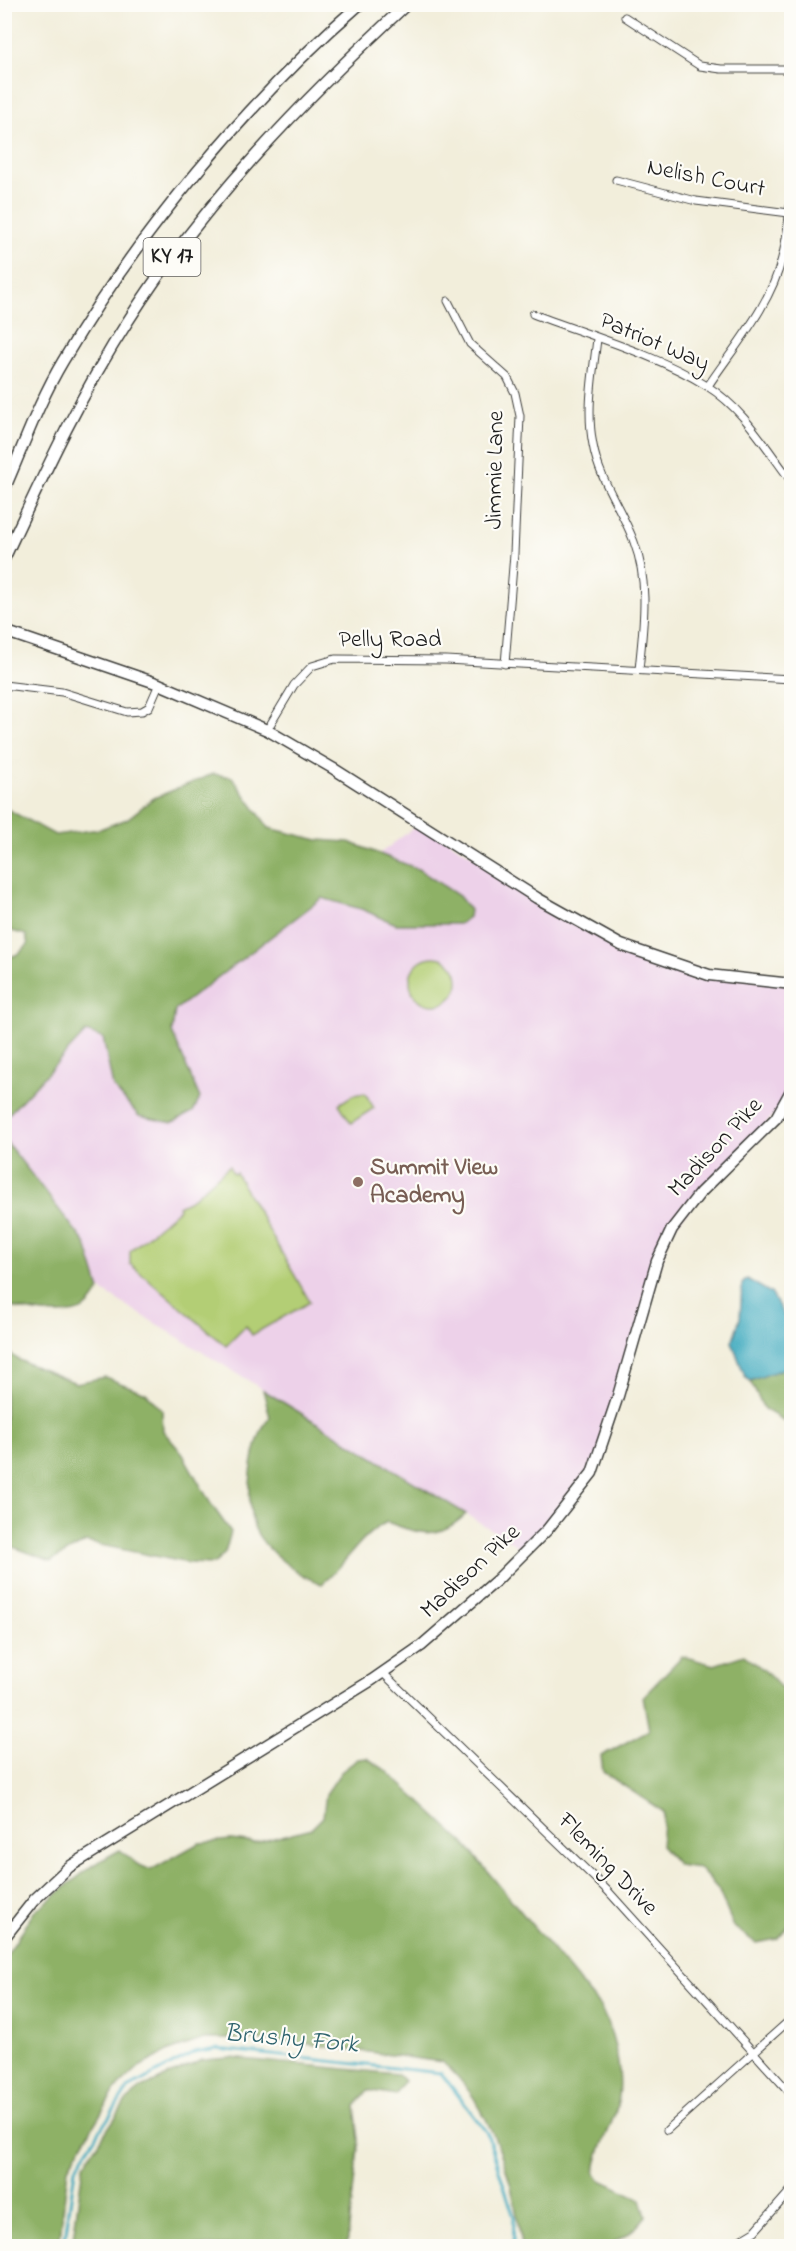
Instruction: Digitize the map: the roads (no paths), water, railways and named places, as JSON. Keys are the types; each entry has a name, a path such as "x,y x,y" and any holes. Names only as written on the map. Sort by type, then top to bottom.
{"main road":[{"name":"KY 17","path":"4,490 62,362 113,282 162,215 291,70 360,4"},
{"name":"KY 17","path":"4,559 52,456 87,391 128,321 176,252 263,148 324,82 407,4"},
{"path":"4,631 159,684 267,730 334,769 537,898 621,945 708,975 792,984"},
{"name":"Madison Pike","path":"4,1938 34,1899 69,1868 382,1672 448,1625 547,1530 582,1488 600,1452 657,1261 672,1229 700,1193 776,1118 792,1089"}],"street":[{"path":"625,17 699,66 722,69 792,69"},
{"name":"Nelish Court","path":"616,180 696,201 789,213"},
{"path":"708,386 768,295 783,258 792,189"},
{"name":"Jimmie Lane","path":"448,301 470,344 507,377 515,393 520,416 514,554 505,664"},
{"name":"Patriot Way","path":"533,314 658,362 708,386 744,419 792,482"},
{"path":"597,339 590,427 600,472 634,541 643,576 645,601 639,670"},
{"name":"Pelly Road","path":"267,730 294,685 312,666 335,659 372,658 792,679"},
{"path":"4,686 62,692 128,712 142,711 149,706 159,684"},
{"name":"Fleming Drive","path":"382,1672 608,1891 792,2095"},
{"path":"667,2130 792,2018"},
{"path":"730,2247 768,2219 792,2189"},
{"path":"746,2237 753,2247"}],"water":[{"path":"747,1279 771,1293 791,1330 791,1366 750,1381 745,1377 732,1342 740,1318 742,1284"}],"waterway":[{"name":"Brushy Fork","path":"64,2246 75,2169 128,2088 194,2053 217,2049 441,2073 487,2133 514,2217 513,2246"}],"place":[{"name":"Summit View Academy","path":"358,1182"}]}
